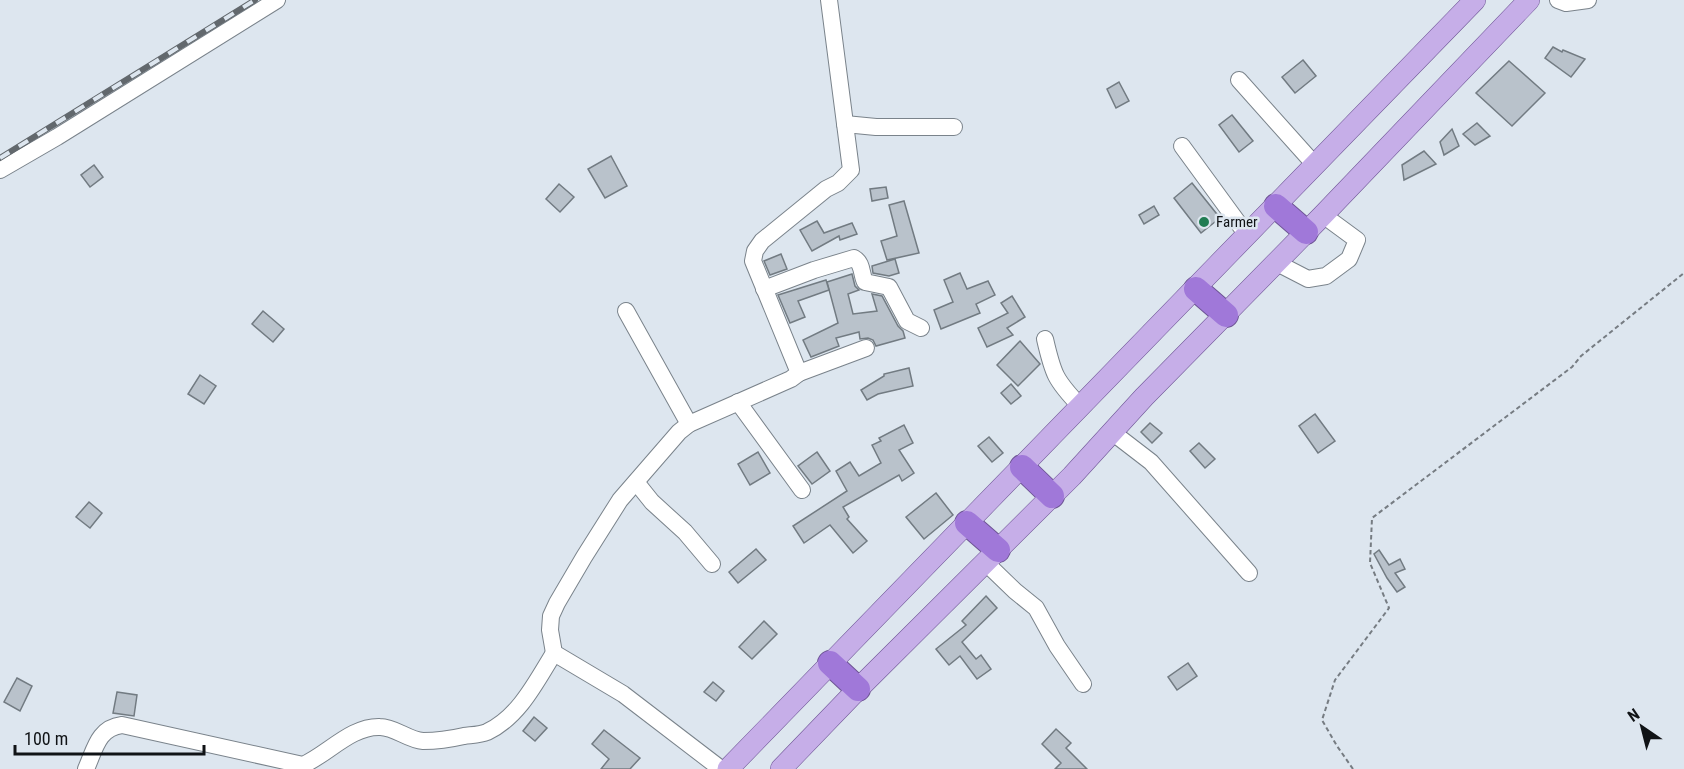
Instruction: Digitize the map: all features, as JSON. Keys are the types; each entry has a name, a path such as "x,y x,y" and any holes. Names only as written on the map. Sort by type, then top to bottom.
{"highway":[{"path":"1276,206 1306,232"},
{"path":"1196,289 1226,315"},
{"path":"1022,467 1052,496"},
{"path":"968,523 992,556"},
{"path":"830,663 858,689"}],"main road":[{"path":"728,769 1475,0"},
{"path":"781,769 1052,496 1529,0"}],"street":[{"path":"0,170 277,0"},
{"path":"799,373 753,261 755,251 762,241 826,189 850,174 829,0"},
{"path":"1558,0 1566,3 1588,0"},
{"path":"1239,80 1315,165"},
{"path":"845,124 876,127 954,127"},
{"path":"1182,146 1247,235"},
{"path":"1277,263 1308,279 1326,276 1349,259 1357,240 1323,215"},
{"path":"764,289 854,258 861,267 865,282 890,287 907,321 921,328"},
{"path":"626,311 688,424"},
{"path":"1045,339 1052,372 1081,407"},
{"path":"86,769 104,732 122,725 303,765 362,730 381,727 422,741 486,732 510,716 528,697 554,653 550,630 551,616 584,556 620,500 679,432 688,424 799,373 866,348"},
{"path":"738,402 802,490"},
{"path":"1112,432 1151,462 1249,573"},
{"path":"636,482 652,502 685,532 712,564"},
{"path":"992,556 1015,591 1036,608 1057,646 1083,684"},
{"path":"554,653 623,693 721,769"}],"path":[{"path":"1353,769 1322,720 1335,680 1389,608 1370,563 1372,518 1572,367 1581,356 1684,273"}],"building":[{"path":"1553,47 1585,59 1571,77 1545,58"},
{"path":"1303,60 1316,76 1295,93 1282,77"},
{"path":"1509,61 1545,93 1512,126 1476,93"},
{"path":"1119,82 1129,101 1116,108 1107,89"},
{"path":"1232,115 1253,141 1239,152 1219,125"},
{"path":"1477,123 1490,136 1475,145 1463,134"},
{"path":"1452,129 1459,146 1444,155 1440,142"},
{"path":"1424,151 1436,164 1404,180 1402,165"},
{"path":"611,156 627,186 605,198 588,169"},
{"path":"94,165 103,177 90,187 81,175"},
{"path":"1192,183 1220,218 1201,233 1174,198"},
{"path":"559,184 574,197 560,212 546,199"},
{"path":"886,187 888,198 872,201 870,189"},
{"path":"904,201 919,253 887,260 881,241 897,236 889,205"},
{"path":"1154,206 1159,215 1144,224 1139,215"},
{"path":"817,221 824,233 852,223 857,234 840,240 839,236 812,251 800,230"},
{"path":"781,254 787,269 770,275 764,261"},
{"path":"895,259 899,273 889,276 873,273 872,266"},
{"path":"960,273 967,289 988,281 995,295 976,304 980,313 941,329 934,310 953,302 944,280"},
{"path":"852,274 855,286 859,290 848,294 853,314 877,311 872,294 882,296 905,338 876,346 873,340 860,339 859,332 836,338 839,346 811,357 803,340 838,323 827,282"},
{"path":"826,280 829,290 798,301 805,317 790,323 778,295"},
{"path":"1012,296 1025,317 1007,328 1013,335 987,347 978,328 1008,313 1001,303"},
{"path":"263,311 284,329 273,342 252,324"},
{"path":"1020,341 1040,364 1018,386 997,365"},
{"path":"909,368 913,386 878,394 867,400 861,390 884,374"},
{"path":"200,375 216,386 204,404 188,394"},
{"path":"1011,384 1021,396 1011,404 1001,393"},
{"path":"1315,414 1335,441 1318,453 1299,426"},
{"path":"1150,423 1162,433 1152,443 1141,432"},
{"path":"904,425 913,443 899,450 914,473 902,481 899,475 843,507 849,517 847,519 867,541 853,553 830,525 804,543 793,526 847,491 836,471 850,462 859,476 881,463 872,445 881,441 879,438"},
{"path":"989,437 1003,453 992,462 978,446"},
{"path":"1199,443 1215,459 1205,468 1190,451"},
{"path":"758,452 770,473 750,485 738,464"},
{"path":"817,452 830,471 812,484 798,466"},
{"path":"936,493 953,515 924,539 906,517"},
{"path":"89,502 102,513 90,528 76,517"},
{"path":"756,549 766,560 738,583 729,572"},
{"path":"1379,550 1389,565 1400,559 1405,569 1395,573 1405,587 1397,592 1374,554"},
{"path":"986,596 997,608 962,642 976,659 981,655 991,669 977,679 960,656 949,665 936,649 966,625 962,621"},
{"path":"764,621 777,634 752,659 739,647"},
{"path":"1188,663 1197,676 1177,690 1168,677"},
{"path":"17,678 32,686 20,711 4,702"},
{"path":"713,682 724,691 716,701 704,692"},
{"path":"117,692 137,695 134,716 113,713"},
{"path":"534,717 547,728 535,741 523,731"},
{"path":"1056,729 1071,743 1066,748 1087,769 1055,769 1061,763 1042,744"},
{"path":"604,730 640,758 630,769 601,769 609,759 592,744"}],"railway":[{"path":"0,158 255,0"}],"place":[{"name":"Farmer","path":"1204,222"}]}
